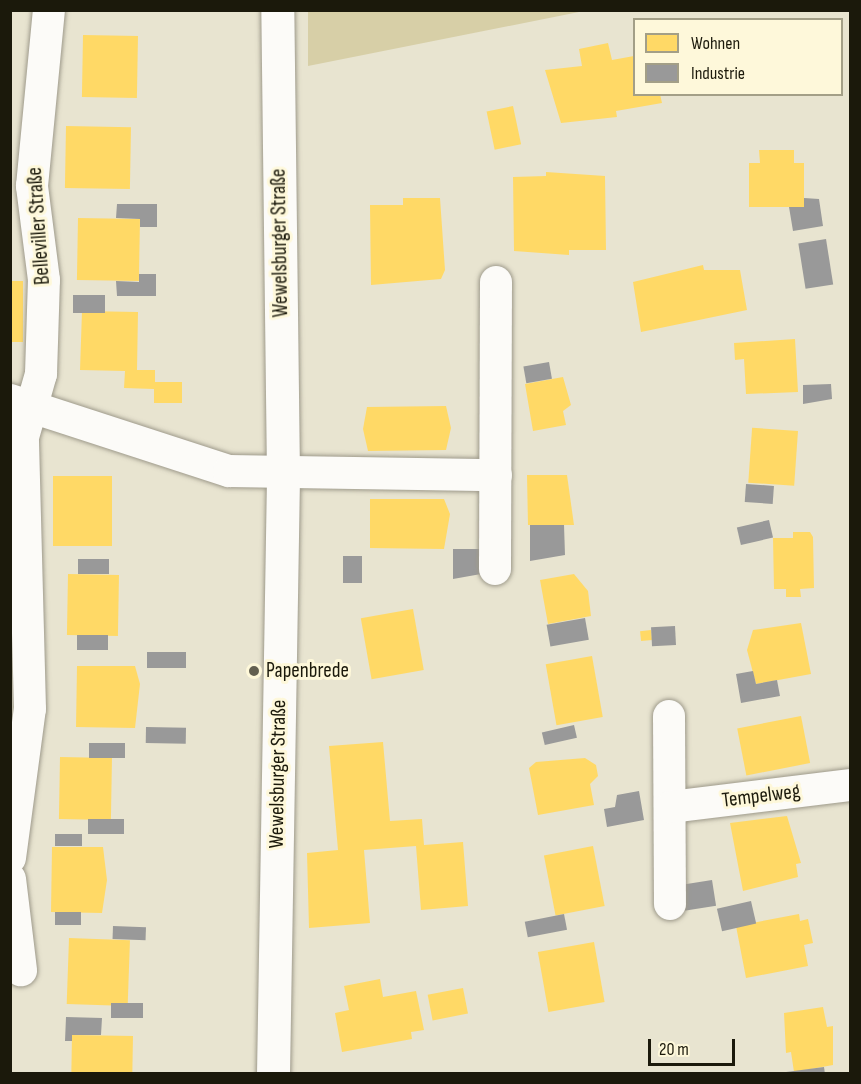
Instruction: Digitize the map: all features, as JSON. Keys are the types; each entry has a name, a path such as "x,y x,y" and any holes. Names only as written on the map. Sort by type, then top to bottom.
{"main road":[{"name":"Wewelsburger Straße","path":"273,1074 283,475 277,10"}],"street":[{"name":"Belleviller Straße","path":"10,858 20,708 23,437 21,402 41,374 44,280 32,186 49,10"},
{"path":"495,569 496,282"},
{"path":"21,402 230,471 283,475 496,475"},
{"path":"669,716 670,904"},
{"name":"Tempelweg","path":"671,807 850,785"},
{"path":"10,879 21,970"}],"shaded area":[{"path":"308,10 584,10 584,11 308,66"}],"building: Wohnen":[{"path":"83,35 138,36 137,98 82,97"},
{"path":"608,43 612,60 633,56 633,96 660,96 662,103 616,111 617,117 561,123 545,70 582,66 579,49"},
{"path":"513,106 521,144 495,150 487,112"},
{"path":"66,126 131,127 130,189 65,188"},
{"path":"759,150 794,150 794,163 804,163 804,207 749,207 749,163 760,163"},
{"path":"546,172 605,176 606,250 569,250 569,255 514,251 513,177 546,176"},
{"path":"403,198 440,198 445,270 441,279 371,285 370,205 403,205"},
{"path":"78,218 140,219 139,281 77,280"},
{"path":"703,265 704,270 740,270 747,310 641,332 633,282"},
{"path":"10,281 23,281 23,342 10,342"},
{"path":"82,311 138,312 137,370 155,370 155,382 182,382 182,403 154,403 154,389 124,388 125,371 80,370"},
{"path":"795,339 798,392 746,394 744,359 735,360 734,343"},
{"path":"563,377 571,405 563,411 566,425 533,431 525,384"},
{"path":"446,406 451,428 446,450 368,451 363,429 367,407"},
{"path":"752,428 798,431 794,486 748,483"},
{"path":"527,475 567,475 574,525 528,525"},
{"path":"53,476 112,476 112,546 53,546"},
{"path":"370,499 444,499 450,514 444,549 370,548"},
{"path":"793,532 810,532 813,537 814,588 800,589 801,597 786,597 786,589 774,589 773,538 793,538"},
{"path":"68,574 119,575 118,636 67,635"},
{"path":"574,574 588,591 591,616 548,624 540,580"},
{"path":"413,609 424,670 372,679 361,618"},
{"path":"801,623 811,674 756,684 747,650 753,630"},
{"path":"651,630 652,640 641,641 640,631"},
{"path":"592,656 603,717 556,725 546,664"},
{"path":"77,666 135,666 140,684 135,728 76,727"},
{"path":"801,716 810,763 746,776 737,728"},
{"path":"383,742 390,821 422,819 424,845 463,842 468,906 421,910 416,846 364,850 370,923 309,928 307,853 338,850 329,746"},
{"path":"60,757 112,758 111,820 59,819"},
{"path":"585,758 596,765 598,776 590,784 594,805 538,815 529,768 536,762"},
{"path":"787,816 801,863 796,864 798,877 743,891 730,823"},
{"path":"593,846 605,906 556,915 544,856"},
{"path":"52,847 103,847 107,880 102,913 51,912"},
{"path":"799,914 800,921 808,919 813,943 804,945 808,966 746,978 736,926"},
{"path":"69,938 130,940 128,1006 67,1004"},
{"path":"594,942 605,1002 548,1012 538,952"},
{"path":"380,979 383,997 416,991 424,1030 411,1032 412,1039 342,1052 335,1013 349,1010 344,986"},
{"path":"463,988 468,1014 433,1020 428,995"},
{"path":"823,1007 827,1027 833,1026 833,1065 794,1072 791,1052 786,1053 784,1013"},
{"path":"72,1035 133,1036 132,1074 71,1074"}],"building: Industrie":[{"path":"804,198 819,199 823,226 793,231 789,207 804,207"},
{"path":"117,204 157,204 157,227 140,227 140,219 116,218"},
{"path":"826,239 833,284 806,289 798,243"},
{"path":"139,274 156,274 156,296 117,296 116,281 139,282"},
{"path":"73,295 105,295 105,313 73,313"},
{"path":"549,362 552,379 526,383 523,367"},
{"path":"831,384 832,399 803,404 803,385"},
{"path":"746,484 774,486 773,504 745,502"},
{"path":"769,520 773,538 741,545 737,527"},
{"path":"530,525 564,525 565,555 530,561"},
{"path":"453,549 481,549 481,574 453,579"},
{"path":"343,556 362,556 362,583 343,583"},
{"path":"78,559 109,559 109,574 78,574"},
{"path":"585,618 589,640 550,646 547,625"},
{"path":"675,626 676,645 652,646 651,627"},
{"path":"77,635 108,635 108,650 77,650"},
{"path":"147,652 186,652 186,668 147,668"},
{"path":"753,671 756,684 777,680 780,696 741,703 736,674"},
{"path":"574,725 577,738 545,745 542,732"},
{"path":"146,727 186,728 186,744 146,743"},
{"path":"89,743 125,743 125,758 89,758"},
{"path":"639,791 644,820 607,827 604,809 615,807 617,795"},
{"path":"88,819 124,819 124,834 88,834"},
{"path":"55,834 82,834 82,846 55,846"},
{"path":"712,880 716,906 684,911 680,885"},
{"path":"751,901 756,923 722,931 717,909"},
{"path":"55,912 81,912 81,925 55,925"},
{"path":"564,914 567,930 528,937 525,922"},
{"path":"113,926 146,927 146,940 113,939"},
{"path":"111,1003 143,1003 143,1018 111,1018"},
{"path":"66,1017 102,1018 101,1035 72,1035 72,1041 65,1041"},
{"path":"824,1067 825,1074 786,1074 786,1072"}],"place":[{"name":"Papenbrede","path":"254,671"}]}
